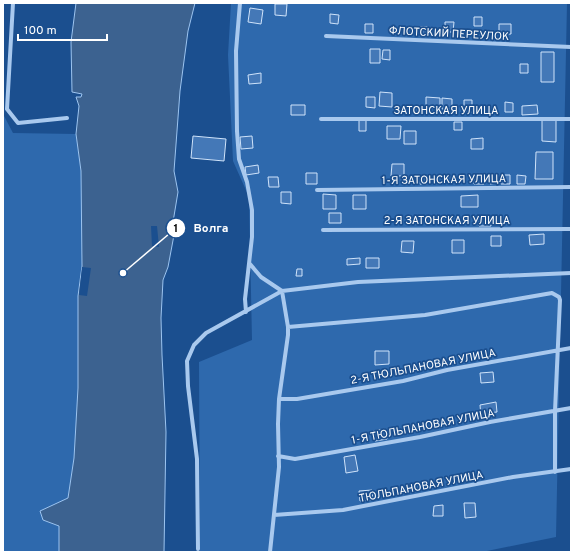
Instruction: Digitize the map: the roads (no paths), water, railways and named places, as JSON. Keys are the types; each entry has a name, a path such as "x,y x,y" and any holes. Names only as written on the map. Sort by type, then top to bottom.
{"street":[{"path":"13,3 7,109 18,123 67,118"},
{"path":"240,3 236,51 237,131 239,159 247,182 252,210 250,264 245,299 246,312"},
{"name":"ФЛОТСКИЙ ПЕРЕУЛОК","path":"326,36 571,47"},
{"name":"ЗАТОНСКАЯ УЛИЦА","path":"321,119 571,119"},
{"name":"1-Я ЗАТОНСКАЯ УЛИЦА","path":"316,190 571,187"},
{"name":"2-Я ЗАТОНСКАЯ УЛИЦА","path":"323,230 571,229"},
{"path":"250,264 261,277 282,291 288,327 279,399 279,467 270,552"},
{"path":"198,549 197,459 188,386 187,361 194,345 200,338 223,323 246,312 282,291 358,282 571,273"},
{"path":"288,327 425,315 552,293 559,297 560,300 555,411 555,472"},
{"name":"2-Я ТЮЛЬПАНОВАЯ УЛИЦА","path":"279,399 297,399 403,381 447,370 571,348"},
{"name":"1-Я ТЮЛЬПАНОВАЯ УЛИЦА","path":"278,456 295,459 571,408"},
{"name":"ТЮЛЬПАНОВАЯ УЛИЦА","path":"274,515 343,510 513,477 571,469"}],"place":[{"name":"Волга","path":"123,273"}]}
